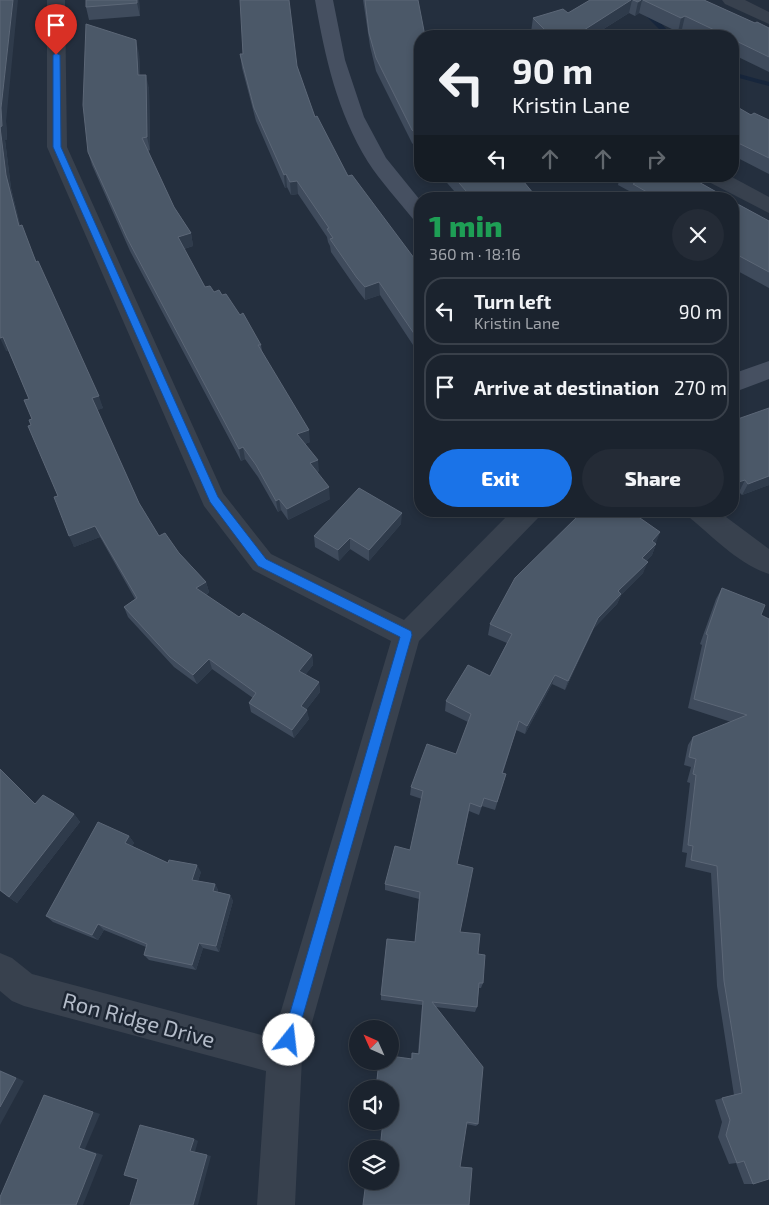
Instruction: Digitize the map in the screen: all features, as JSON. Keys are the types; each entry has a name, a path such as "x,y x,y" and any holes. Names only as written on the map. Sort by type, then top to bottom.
{"street":[{"path":"56,0 57,147 213,499 262,562 407,635"},
{"path":"324,0 331,42 351,111 373,154 414,206"},
{"path":"732,0 769,19"},
{"path":"725,182 769,206"},
{"path":"739,381 769,370"},
{"path":"276,1205 284,1058 407,635 523,517"},
{"path":"706,517 738,543 769,564"},
{"name":"Ron Ridge Drive","path":"0,970 24,989 284,1058"}],"building":[{"path":"0,0 13,0 1,108 2,126 0,127"},
{"path":"86,0 137,0 137,3 86,7"},
{"path":"240,0 289,0 297,66 315,117 317,116 348,176 352,175 414,258 414,334 379,282 365,287 357,278 330,239 333,238 327,229 329,228 297,181 290,182 286,174 284,175 254,108 240,54 243,54"},
{"path":"365,0 418,0 424,30 414,30 414,132 376,58 369,33"},
{"path":"590,0 631,0 584,30 545,30 533,18 563,9 568,13"},
{"path":"643,0 704,0 755,23 757,22 769,28 769,57 739,42 739,30 714,30 685,16 681,18"},
{"path":"86,24 136,40 138,75 146,75 147,137 142,138 174,207 191,233 178,237 205,287 210,286 214,292 219,290 222,295 226,294 240,315 243,313 261,345 258,345 309,430 297,434 318,460 310,463 329,487 287,509 279,499 276,501 256,465 243,447 239,449 127,238 88,152 83,105"},
{"path":"739,108 751,115 754,113 769,120 769,158 739,143"},
{"path":"0,127 6,175 19,226 22,225 36,262 38,261 99,396 92,398 139,503 159,536 165,533 179,553 206,582 196,588 239,617 243,613 312,655 299,671 319,682 301,706 307,710 292,730 249,703 256,693 209,659 193,675 170,657 124,607 137,598 95,526 69,536 54,497 58,496 28,426 31,425 29,420 32,419 24,400 29,399 3,337 0,338"},
{"path":"458,182 524,182 532,192 467,192"},
{"path":"636,182 699,182 717,192 647,192 633,184"},
{"path":"739,205 769,221 769,272 739,256"},
{"path":"769,408 769,476 748,484 745,480 739,482 739,419"},
{"path":"359,488 402,513 369,550 350,538 338,550 314,536"},
{"path":"577,517 639,517 660,532 652,541 656,544 642,558 648,562 618,591 621,594 598,618 568,681 555,675 527,726 519,721 502,773 506,774 497,802 484,798 481,807 470,803 457,864 473,868 460,932 480,934 478,954 485,955 483,983 479,983 477,1007 432,1002 483,1067 478,1124 467,1122 460,1167 472,1168 469,1205 363,1205 365,1190 399,1190 399,1140 381,1140 382,1130 399,1130 399,1080 377,1080 378,1070 399,1070 399,1057 412,1059 412,1053 419,1054 423,1001 381,995 387,939 415,942 420,892 385,884 395,846 410,850 423,791 411,787 427,744 456,754 471,714 446,701 468,665 490,676 512,634 490,624 515,578"},
{"path":"722,588 765,605 761,615 769,619 769,1179 753,1184 744,1161 737,1163 726,1135 730,1120 722,1098 742,1093 724,981 717,866 691,860 693,846 688,845 696,775 693,774 696,759 689,757 693,737 747,715 694,699 708,635 706,634"},
{"path":"0,769 35,804 43,795 74,814 9,897 0,890"},
{"path":"98,822 129,836 125,843 168,863 169,860 197,865 192,880 215,884 213,891 230,895 216,946 199,943 192,965 144,955 147,944 98,924 92,935 46,916"},
{"path":"0,1071 16,1078 0,1107"},
{"path":"44,1095 93,1112 79,1148 96,1154 76,1205 0,1205 0,1197"},
{"path":"140,1125 194,1139 190,1151 207,1155 193,1205 130,1205 138,1179 124,1175"}],"waterway":[{"path":"627,0 643,10 663,30"},
{"path":"739,76 769,84"}],"route":[{"path":"56,55 57,147 213,499 262,562 407,635 289,1040"}]}
